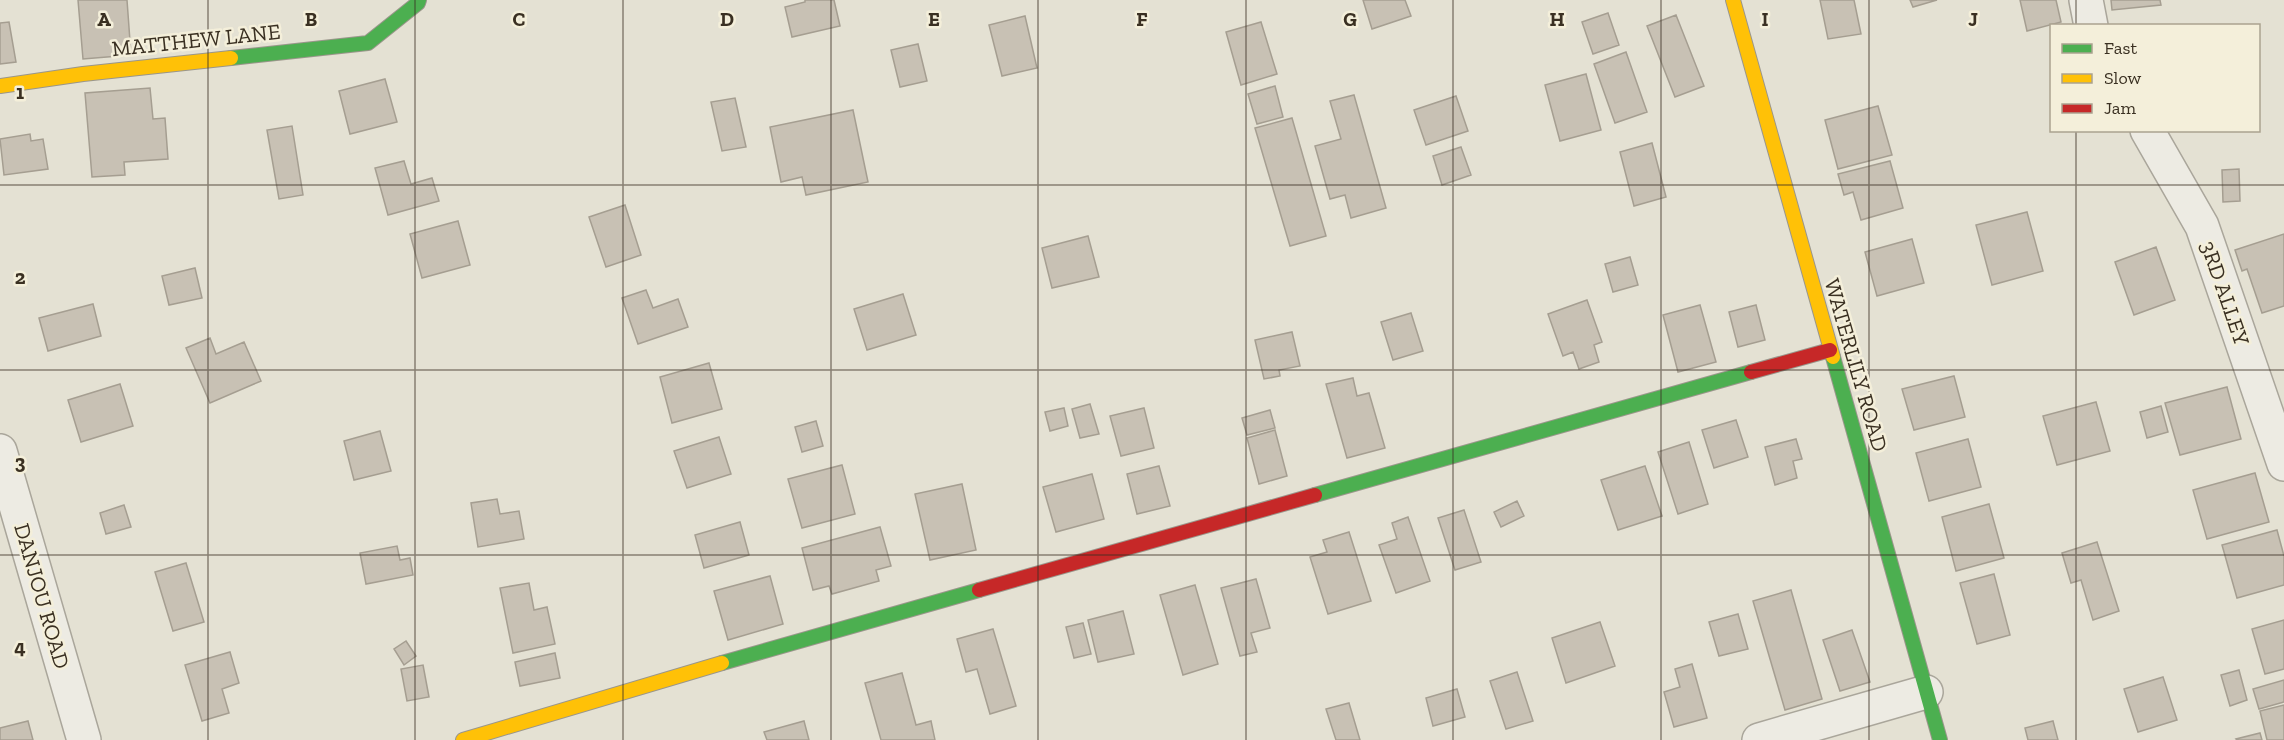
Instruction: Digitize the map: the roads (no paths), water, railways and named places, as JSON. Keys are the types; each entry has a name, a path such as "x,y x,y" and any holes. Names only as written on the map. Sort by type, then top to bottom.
{"street":[{"name":"WATERLILY ROAD","path":"1733,0 1940,740"},
{"path":"2086,0 2091,24"},
{"name":"MATTHEW LANE","path":"0,87 83,74 368,43 418,2"},
{"name":"3RD ALLEY","path":"2148,132 2202,226 2284,464"},
{"path":"463,740 804,639 1830,350"},
{"name":"DANJOU ROAD","path":"0,454 84,740"},
{"path":"1759,740 1926,692"}]}
